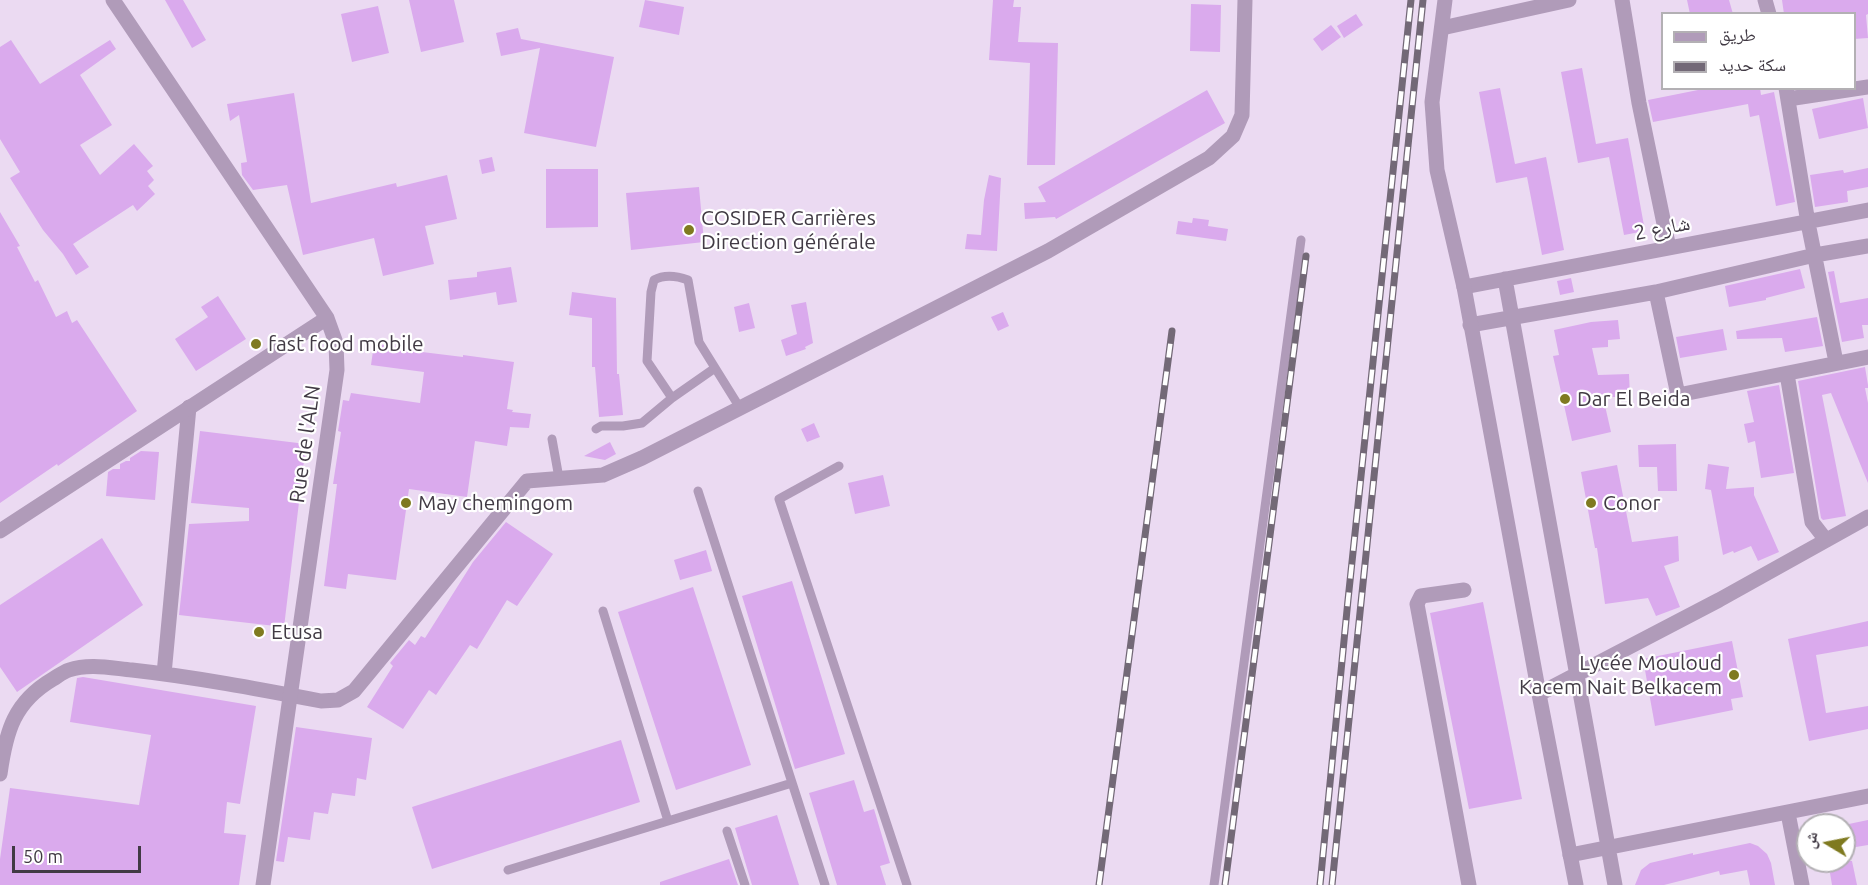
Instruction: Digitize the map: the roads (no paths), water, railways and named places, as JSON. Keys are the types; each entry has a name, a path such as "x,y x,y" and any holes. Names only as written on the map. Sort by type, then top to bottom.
{"street":[{"name":"Rue de l'ALN","path":"113,0 327,318 336,342 337,370 263,885"},
{"path":"0,774 11,724 22,703 44,684 68,670 90,666 164,674 321,701 338,700 354,691 527,481 603,475 642,458 1048,251 1209,158 1233,136 1242,116 1245,0"},
{"path":"1445,0 1432,102 1437,170 1464,287 1576,885"},
{"path":"1442,28 1569,0"},
{"path":"1622,0 1639,103 1669,248"},
{"path":"1833,90 1787,94 1808,223 1836,362"},
{"name":"شارع 2","path":"1464,287 1868,210"},
{"path":"1470,325 1656,292 1815,255 1868,246"},
{"path":"1505,279 1615,885"},
{"path":"1656,292 1678,395 1868,357"},
{"path":"0,531 327,318"},
{"path":"1787,374 1812,522 1826,540"},
{"path":"164,674 189,407"},
{"path":"1539,694 1719,600 1868,517"},
{"path":"1464,590 1421,596 1417,604 1469,885"},
{"path":"1570,855 1868,796"},
{"path":"1788,813 1802,885"}],"lane":[{"path":"1214,885 1301,240"},
{"path":"672,398 647,361 651,292 654,280 670,276 688,280 699,342 740,408"},
{"path":"596,429 601,426 642,423 672,398 715,368"},
{"path":"552,439 559,478"},
{"path":"839,466 779,499 907,885"},
{"path":"698,491 825,885"},
{"path":"603,611 668,821"},
{"path":"508,870 792,783"},
{"path":"727,831 745,885"}],"railway":[{"path":"1320,885 1411,0"},
{"path":"1332,885 1423,0"},
{"path":"1225,885 1306,256"},
{"path":"1099,885 1172,331"}],"place":[{"name":"COSIDER Carrières Direction générale","path":"689,230"},
{"name":"fast food mobile","path":"256,344"},
{"name":"Dar El Beida","path":"1565,399"},
{"name":"May chemingom","path":"406,503"},
{"name":"Conor","path":"1591,503"},
{"name":"Etusa","path":"259,632"},
{"name":"Lycée Mouloud Kacem Nait Belkacem","path":"1734,675"}]}
